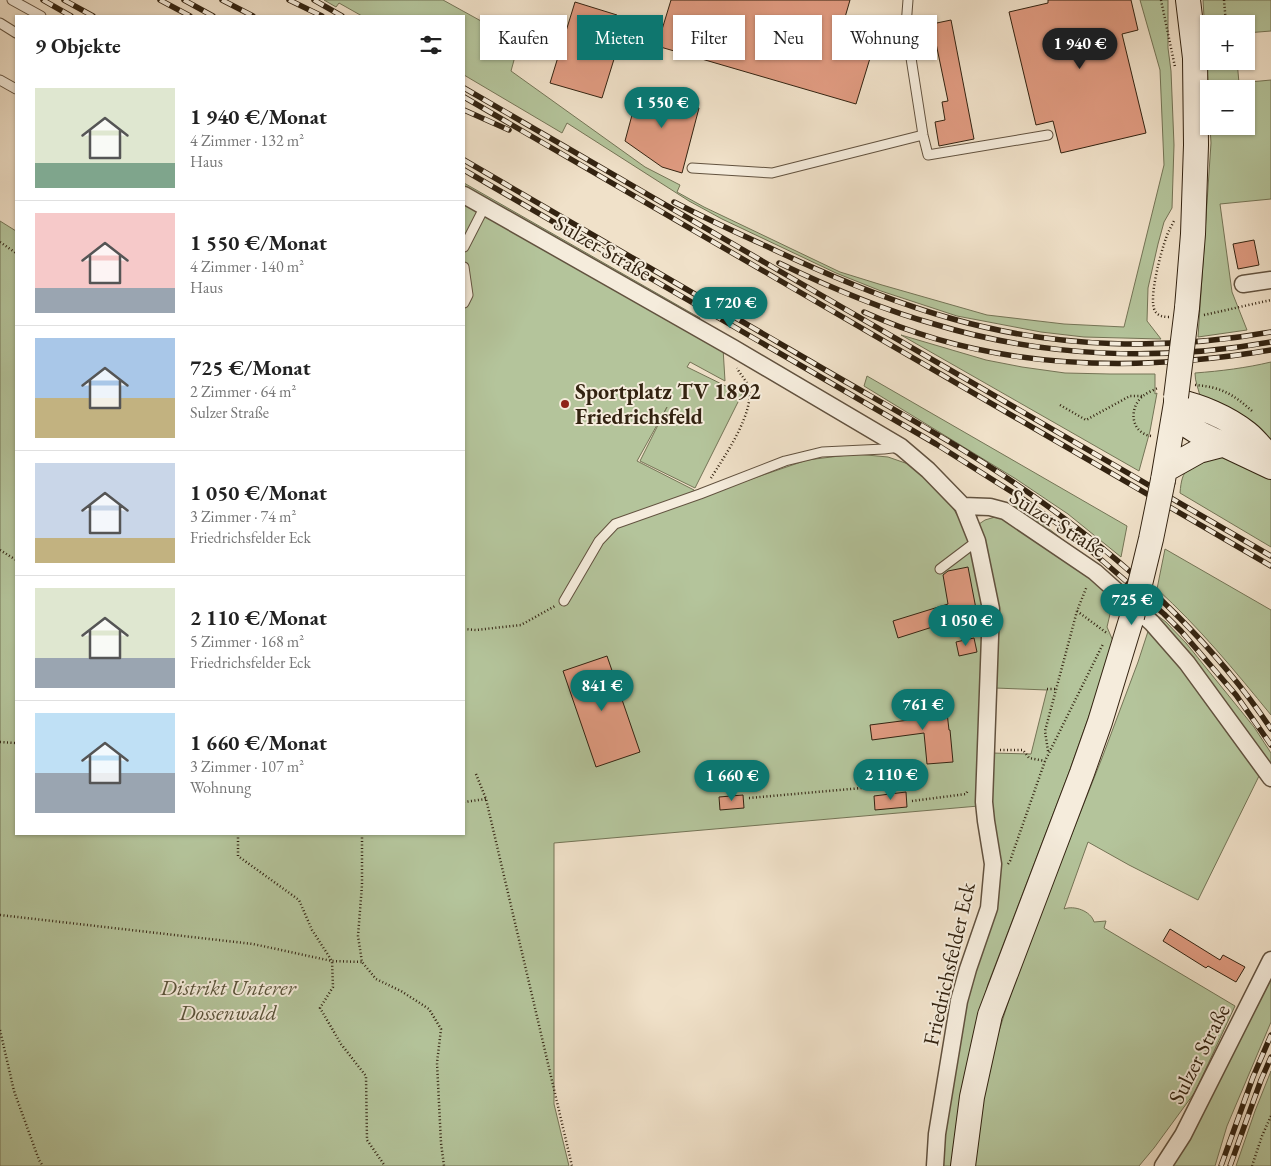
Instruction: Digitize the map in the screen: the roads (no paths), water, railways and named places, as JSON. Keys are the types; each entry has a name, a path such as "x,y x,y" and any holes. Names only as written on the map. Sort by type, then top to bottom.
{"main road":[{"path":"963,1166 972,1097 990,1015 1100,722 1132,617 1164,475 1187,308 1193,234 1196,145 1194,58 1188,0"},
{"path":"1175,405 1190,404 1234,424 1257,443 1271,458"},
{"path":"1175,405 1193,430 1271,467"},
{"path":"1164,475 1199,451 1222,445"}],"street":[{"name":"Sulzer Straße","path":"465,196 733,348 901,447 928,470 963,506 990,507 1005,511 1095,572 1152,623 1187,663 1271,778"},
{"path":"1243,284 1271,280"},
{"name":"Friedrichsfelder Eck","path":"935,1166 937,1134 959,1001 989,908 993,874 984,802 991,609 977,541 963,506"},
{"name":"Sulzer Straße","path":"1163,1166 1183,1135 1270,963"}],"lane":[{"path":"12,0 38,15"},
{"path":"908,0 906,26 928,155 1048,135"},
{"path":"0,24 15,32"},
{"path":"0,80 15,88"},
{"path":"692,168 772,173 923,134"},
{"path":"465,244 485,206"},
{"path":"465,274 468,295 465,301"},
{"path":"564,601 599,541 615,524 700,494 785,460 822,452 901,447"},
{"path":"940,569 977,541"}],"railway":[{"path":"43,0 69,15"},
{"path":"64,0 91,15"},
{"path":"160,0 188,15"},
{"path":"184,0 211,15"},
{"path":"222,0 251,15"},
{"path":"289,0 320,15"},
{"path":"314,0 340,15"},
{"path":"465,89 1271,556"},
{"path":"465,98 1271,566"},
{"path":"465,110 509,130"},
{"path":"465,161 921,425 1029,493 1097,544 1161,600 1220,662 1271,729"},
{"path":"465,171 936,444 1023,499 1065,529 1164,614 1236,695 1271,745"},
{"path":"674,202 789,257 858,287 929,312 992,329 1031,336 1111,344 1191,342 1271,332"},
{"path":"779,263 836,289 894,312 975,335 1017,344 1101,353 1144,354 1187,352 1271,342"},
{"path":"864,312 913,332 963,346 1013,356 1064,362 1116,364 1168,362 1271,350"},
{"path":"1221,1166 1253,1077 1271,1035"},
{"path":"1230,1166 1271,1057"}],"place":[{"name":"Sportplatz TV 1892 Friedrichsfeld","path":"565,404"}],"park label":[{"name":"Distrikt Unterer Dossenwald","path":"228,1000"}]}
